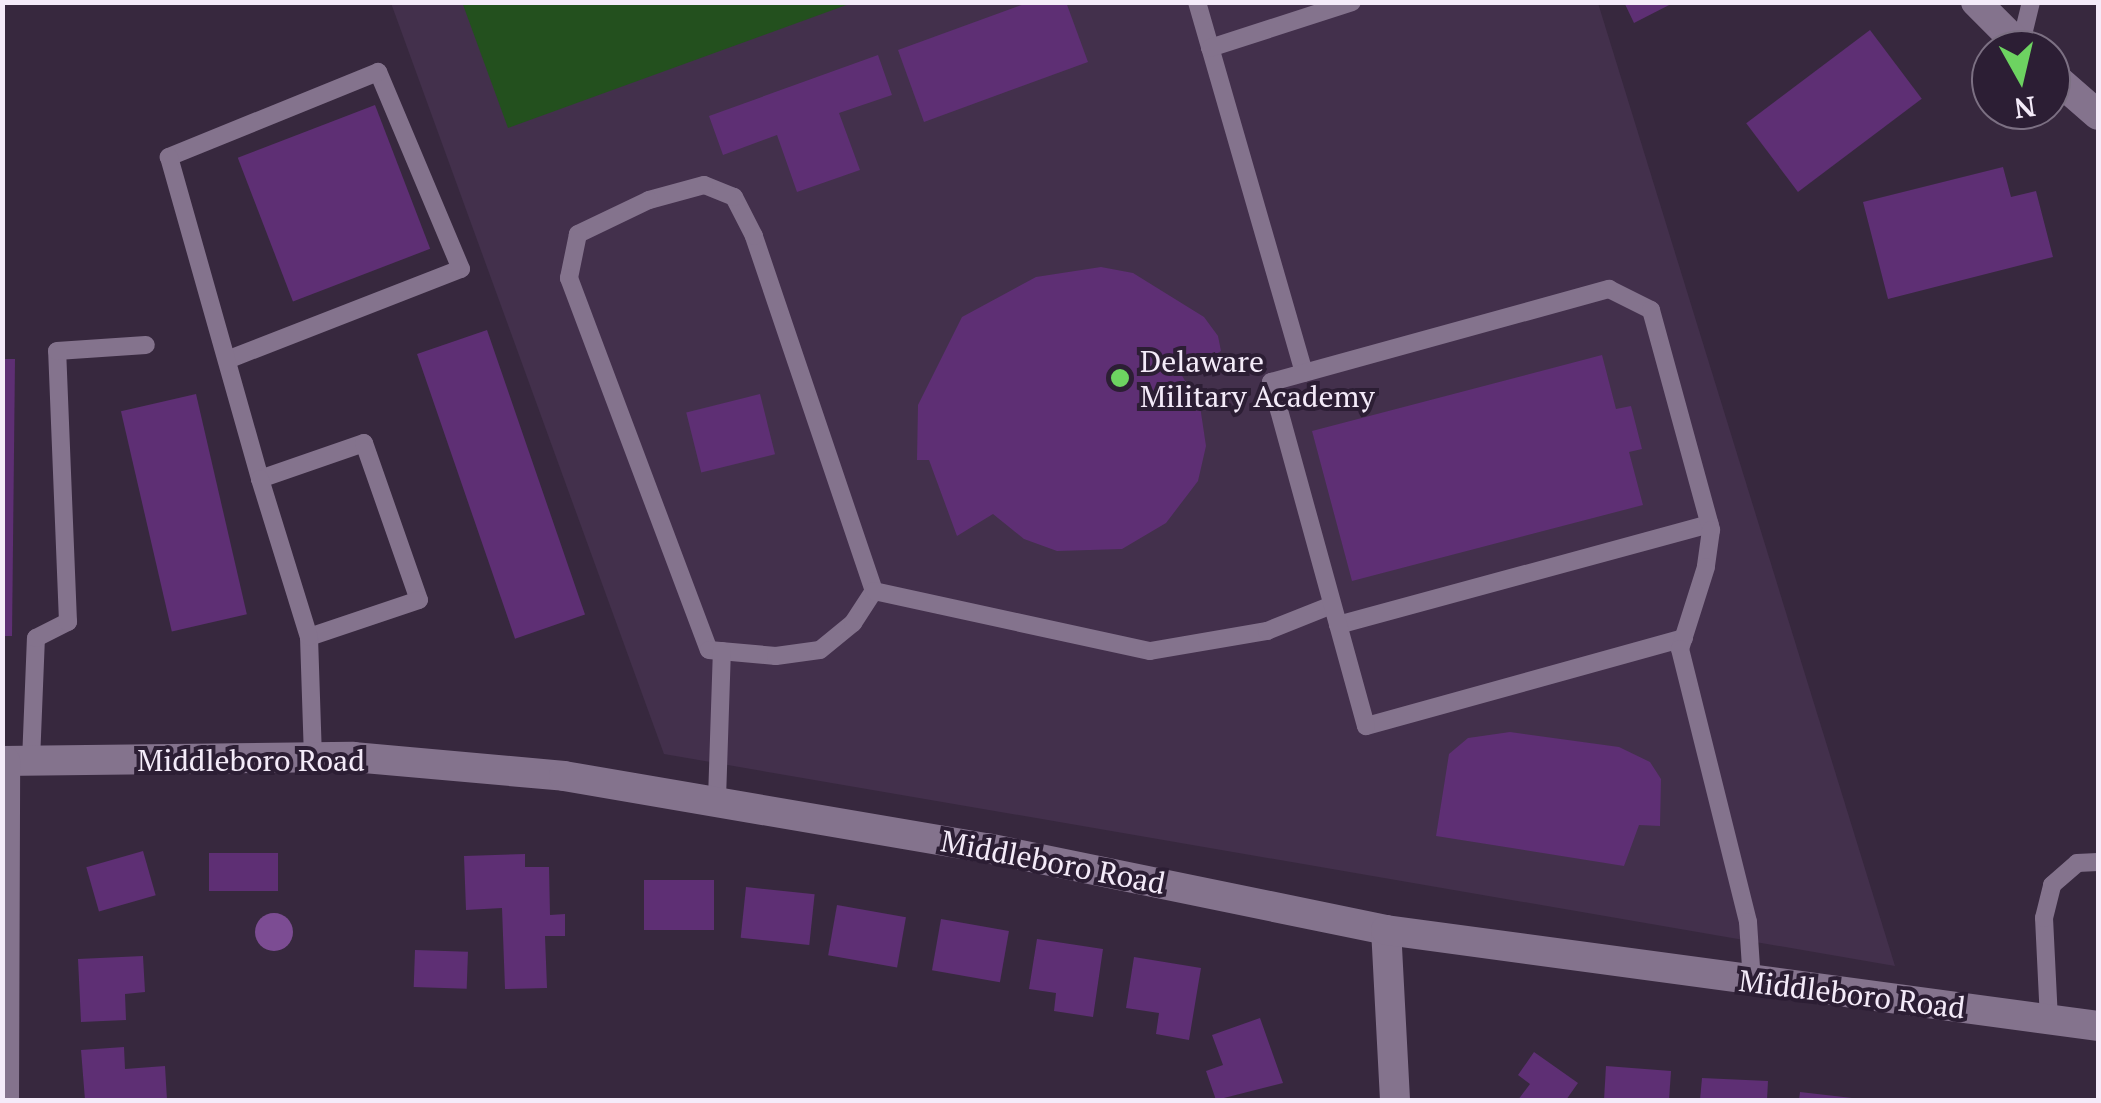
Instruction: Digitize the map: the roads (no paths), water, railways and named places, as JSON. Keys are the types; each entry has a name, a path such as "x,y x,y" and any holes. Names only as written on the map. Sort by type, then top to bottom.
{"street":[{"path":"1976,2 2004,30"},
{"path":"2071,91 2098,114"},
{"name":"Middleboro Road","path":"13,761 313,757 564,776 717,799 1386,930 2098,1026"},
{"path":"4,1100 13,761"},
{"path":"1386,930 1396,1100"}],"lane":[{"path":"1196,2 1304,373"},
{"path":"1210,48 1352,2"},
{"path":"2026,30 2031,2"},
{"path":"227,360 462,268 378,72 169,157 260,479 308,637 313,757"},
{"path":"704,185 734,198 754,236 874,592 854,623 820,650 776,656 709,650 570,278 578,234 650,200 704,185"},
{"path":"1684,638 1366,726 1271,382 1609,289 1633,297 1651,310 1710,524 1706,567 1684,638 1680,649 1748,922 1752,982"},
{"path":"13,761 36,638 68,622 57,351 146,345"},
{"path":"260,479 364,443 418,600 308,637"},
{"path":"1338,625 1710,524"},
{"path":"874,592 1150,651 1266,631 1332,606"},
{"path":"717,799 722,652"},
{"path":"2049,1020 2044,918 2052,884 2076,863 2098,862"}],"place":[{"name":"Delaware Military Academy","path":"1120,378"}]}
